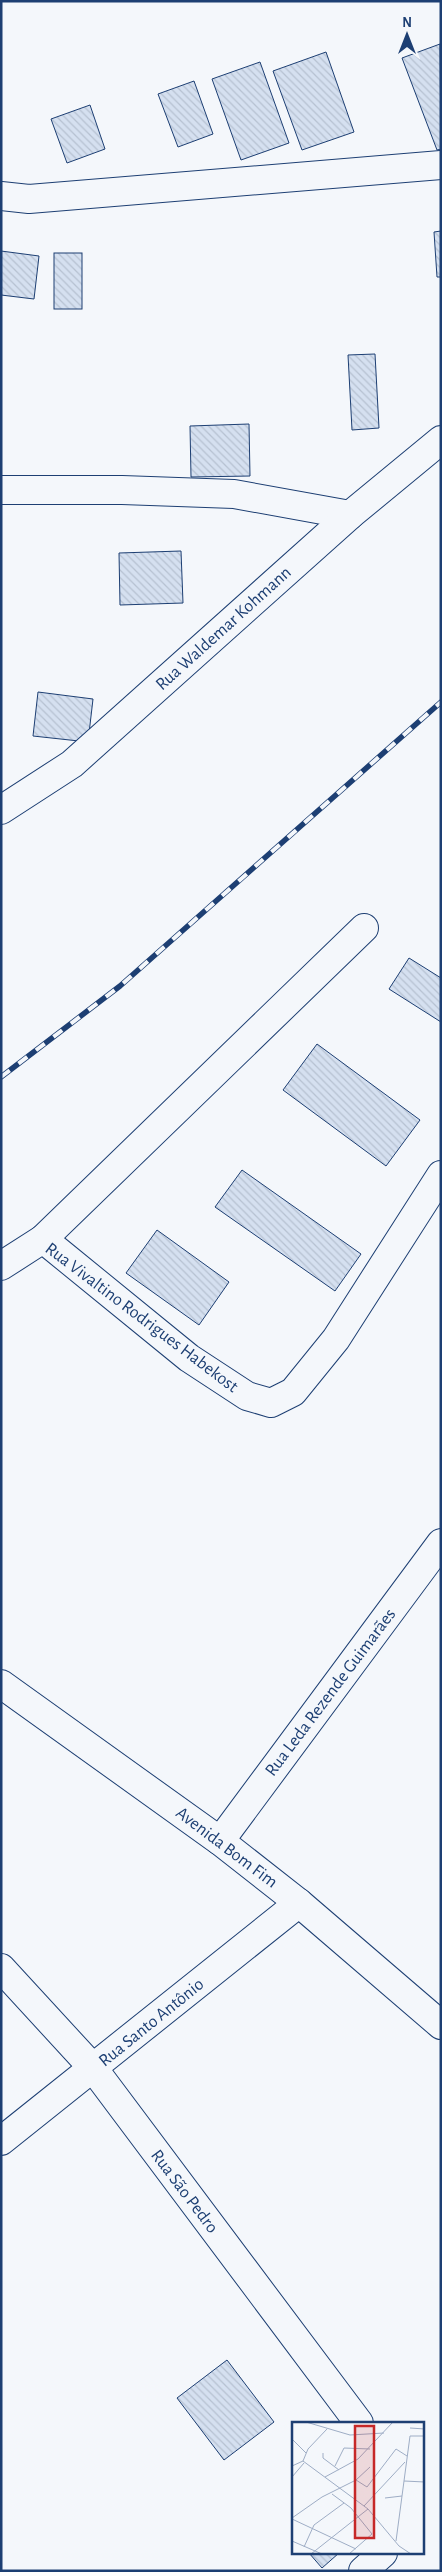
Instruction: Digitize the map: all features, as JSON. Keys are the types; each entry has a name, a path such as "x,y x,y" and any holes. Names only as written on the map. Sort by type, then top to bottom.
{"street":[{"path":"1,196 29,199 441,165"},
{"name":"Rua Waldemar Kohmann","path":"1,810 72,764 350,515 441,440"},
{"path":"1,490 122,490 234,494 350,515"},
{"path":"44,1239 364,928"},
{"name":"Rua Vivaltino Rodrigues Habekost","path":"1,1266 44,1239 189,1358 246,1396 271,1403 293,1392 336,1339 441,1175"},
{"name":"Rua Leda Rezende Guimarães","path":"220,1841 441,1543"},
{"name":"Avenida Bom Fim","path":"1,1684 220,1841 299,1902 441,2025"},
{"name":"Rua Santo Antônio","path":"1,2141 299,1902"},
{"name":"Rua São Pedro","path":"1,1968 93,2068 359,2422"},
{"path":"363,2571 382,2554"}],"building":[{"path":"440,44 441,149 437,150 402,58"},
{"path":"326,52 354,132 302,150 273,71"},
{"path":"260,62 289,143 241,160 212,79"},
{"path":"194,81 213,134 178,147 158,94"},
{"path":"90,105 105,149 67,163 51,119"},
{"path":"441,231 441,277 437,277 434,232"},
{"path":"1,251 39,256 34,299 1,295"},
{"path":"54,253 82,253 82,309 54,309"},
{"path":"375,354 379,428 352,430 348,355"},
{"path":"249,424 250,476 191,477 190,426"},
{"path":"181,551 183,603 120,605 119,553"},
{"path":"38,692 93,699 88,742 33,736"},
{"path":"409,958 441,978 441,1022 389,989"},
{"path":"317,1044 420,1120 386,1166 283,1090"},
{"path":"242,1170 361,1254 335,1291 215,1207"},
{"path":"157,1230 229,1282 199,1325 126,1273"},
{"path":"227,2360 274,2422 224,2460 177,2398"},
{"path":"310,2554 338,2554 322,2568"}],"railway":[{"path":"1,1077 120,986 441,702"}]}
